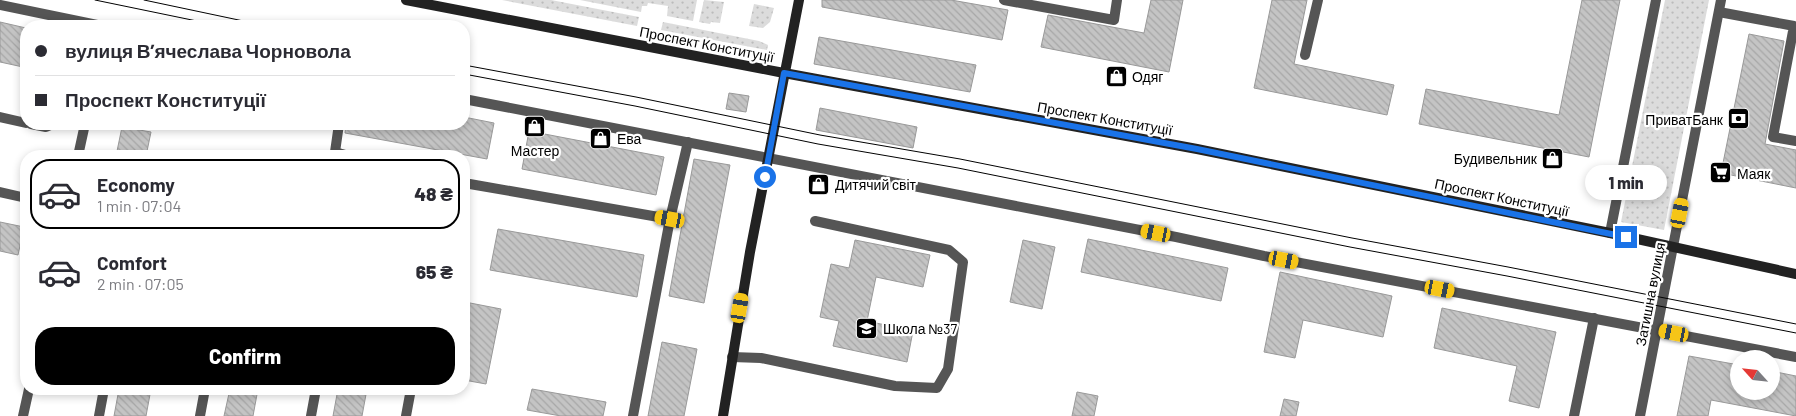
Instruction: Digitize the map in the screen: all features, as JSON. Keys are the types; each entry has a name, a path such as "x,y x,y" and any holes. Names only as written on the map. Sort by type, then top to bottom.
{"street":[{"name":"Проспект Конституції","path":"406,0 784,73 1197,149 1610,233 1796,274"},
{"path":"723,416 750,252 799,0"},
{"path":"1004,0 1114,20 1117,0"},
{"path":"1305,55 1318,0"},
{"path":"1610,233 1656,0"},
{"name":"Затишна вулиця","path":"1640,416 1721,0"},
{"path":"0,5 73,20"},
{"path":"1719,12 1794,26 1773,137 1796,141"},
{"path":"470,100 1176,237 1264,256 1796,357"},
{"path":"0,116 20,121"},
{"path":"79,150 84,130"},
{"path":"335,150 338,130"},
{"path":"634,416 670,219 688,142"},
{"path":"470,184 670,219"},
{"path":"0,192 20,197"},
{"path":"732,357 760,358 895,386 938,388 948,369 963,262 950,250 815,221"},
{"path":"1574,416 1594,318"},
{"path":"23,416 27,395"},
{"path":"99,416 103,395"},
{"path":"200,416 204,395"},
{"path":"311,416 315,395"},
{"path":"406,416 410,395"}],"shaded area":[{"path":"502,0 551,0 639,17 637,26"},
{"path":"580,0 697,0 693,21 667,16 668,6 648,3 647,6 642,6 641,12"},
{"path":"704,0 724,2 720,23 699,22"},
{"path":"1665,0 1709,0 1664,230 1621,222"},
{"path":"754,4 774,8 770,22 763,28 749,26"},
{"path":"663,22 759,41 768,45 767,50 661,30"}],"building":[{"path":"822,0 951,0 1008,10 1002,40 822,7"},
{"path":"1151,0 1183,0 1169,72 1041,47 1048,15 1144,33"},
{"path":"1272,0 1307,0 1294,64 1394,85 1387,115 1254,88"},
{"path":"1582,0 1620,0 1589,157 1419,124 1426,89 1559,115"},
{"path":"0,22 20,27 20,66 0,62"},
{"path":"1749,34 1784,41 1765,144 1796,150 1796,188 1721,173"},
{"path":"819,37 976,65 970,92 814,64"},
{"path":"729,93 749,96 746,112 726,109"},
{"path":"820,108 917,127 913,148 816,130"},
{"path":"470,118 494,123 487,159 470,156 470,150 438,150 345,133 345,130 470,130"},
{"path":"121,130 151,132 147,150 117,150"},
{"path":"529,131 664,157 656,195 522,169"},
{"path":"694,159 730,165 704,303 669,296"},
{"path":"0,222 20,226 18,255 0,251"},
{"path":"498,229 644,255 637,297 490,270"},
{"path":"1088,239 1228,268 1221,301 1081,272"},
{"path":"855,240 930,255 923,287 876,277 867,321 913,331 907,362 833,346 839,321 820,317 831,264 849,268"},
{"path":"1023,240 1055,247 1042,309 1010,302"},
{"path":"1280,272 1392,296 1383,337 1303,320 1295,358 1264,352"},
{"path":"470,303 501,309 486,384 470,381"},
{"path":"1442,308 1556,332 1539,408 1509,401 1517,366 1434,348"},
{"path":"662,342 697,349 684,416 648,416"},
{"path":"1689,356 1730,363 1730,400 1780,400 1780,373 1796,376 1796,416 1711,400 1708,416 1677,416"},
{"path":"532,389 606,402 603,416 561,416 527,410"},
{"path":"1077,392 1098,396 1094,416 1072,416"},
{"path":"118,395 150,395 146,416 114,416"},
{"path":"229,395 257,395 253,416 224,416"},
{"path":"337,395 366,395 362,416 333,416"},
{"path":"1284,399 1299,402 1296,416 1280,416"}],"tram line":[{"path":"95,0 192,20"},
{"path":"144,0 239,20"},
{"path":"470,66 636,97 820,135 960,159 1352,238 1796,324"},
{"path":"470,75 635,106 818,144 958,168 1350,247 1796,333"}],"place":[{"name":"Одяг","path":"1116,76"},
{"name":"ПриватБанк","path":"1739,119"},
{"name":"Мастер","path":"535,127"},
{"name":"Ева","path":"601,138"},
{"name":"Будивельник","path":"1553,158"},
{"name":"Маяк","path":"1721,173"},
{"name":"Дитячий світ","path":"819,184"},
{"name":"Школа №37","path":"867,328"}],"route":[{"path":"765,177 784,73 1197,149 1626,237"}]}
